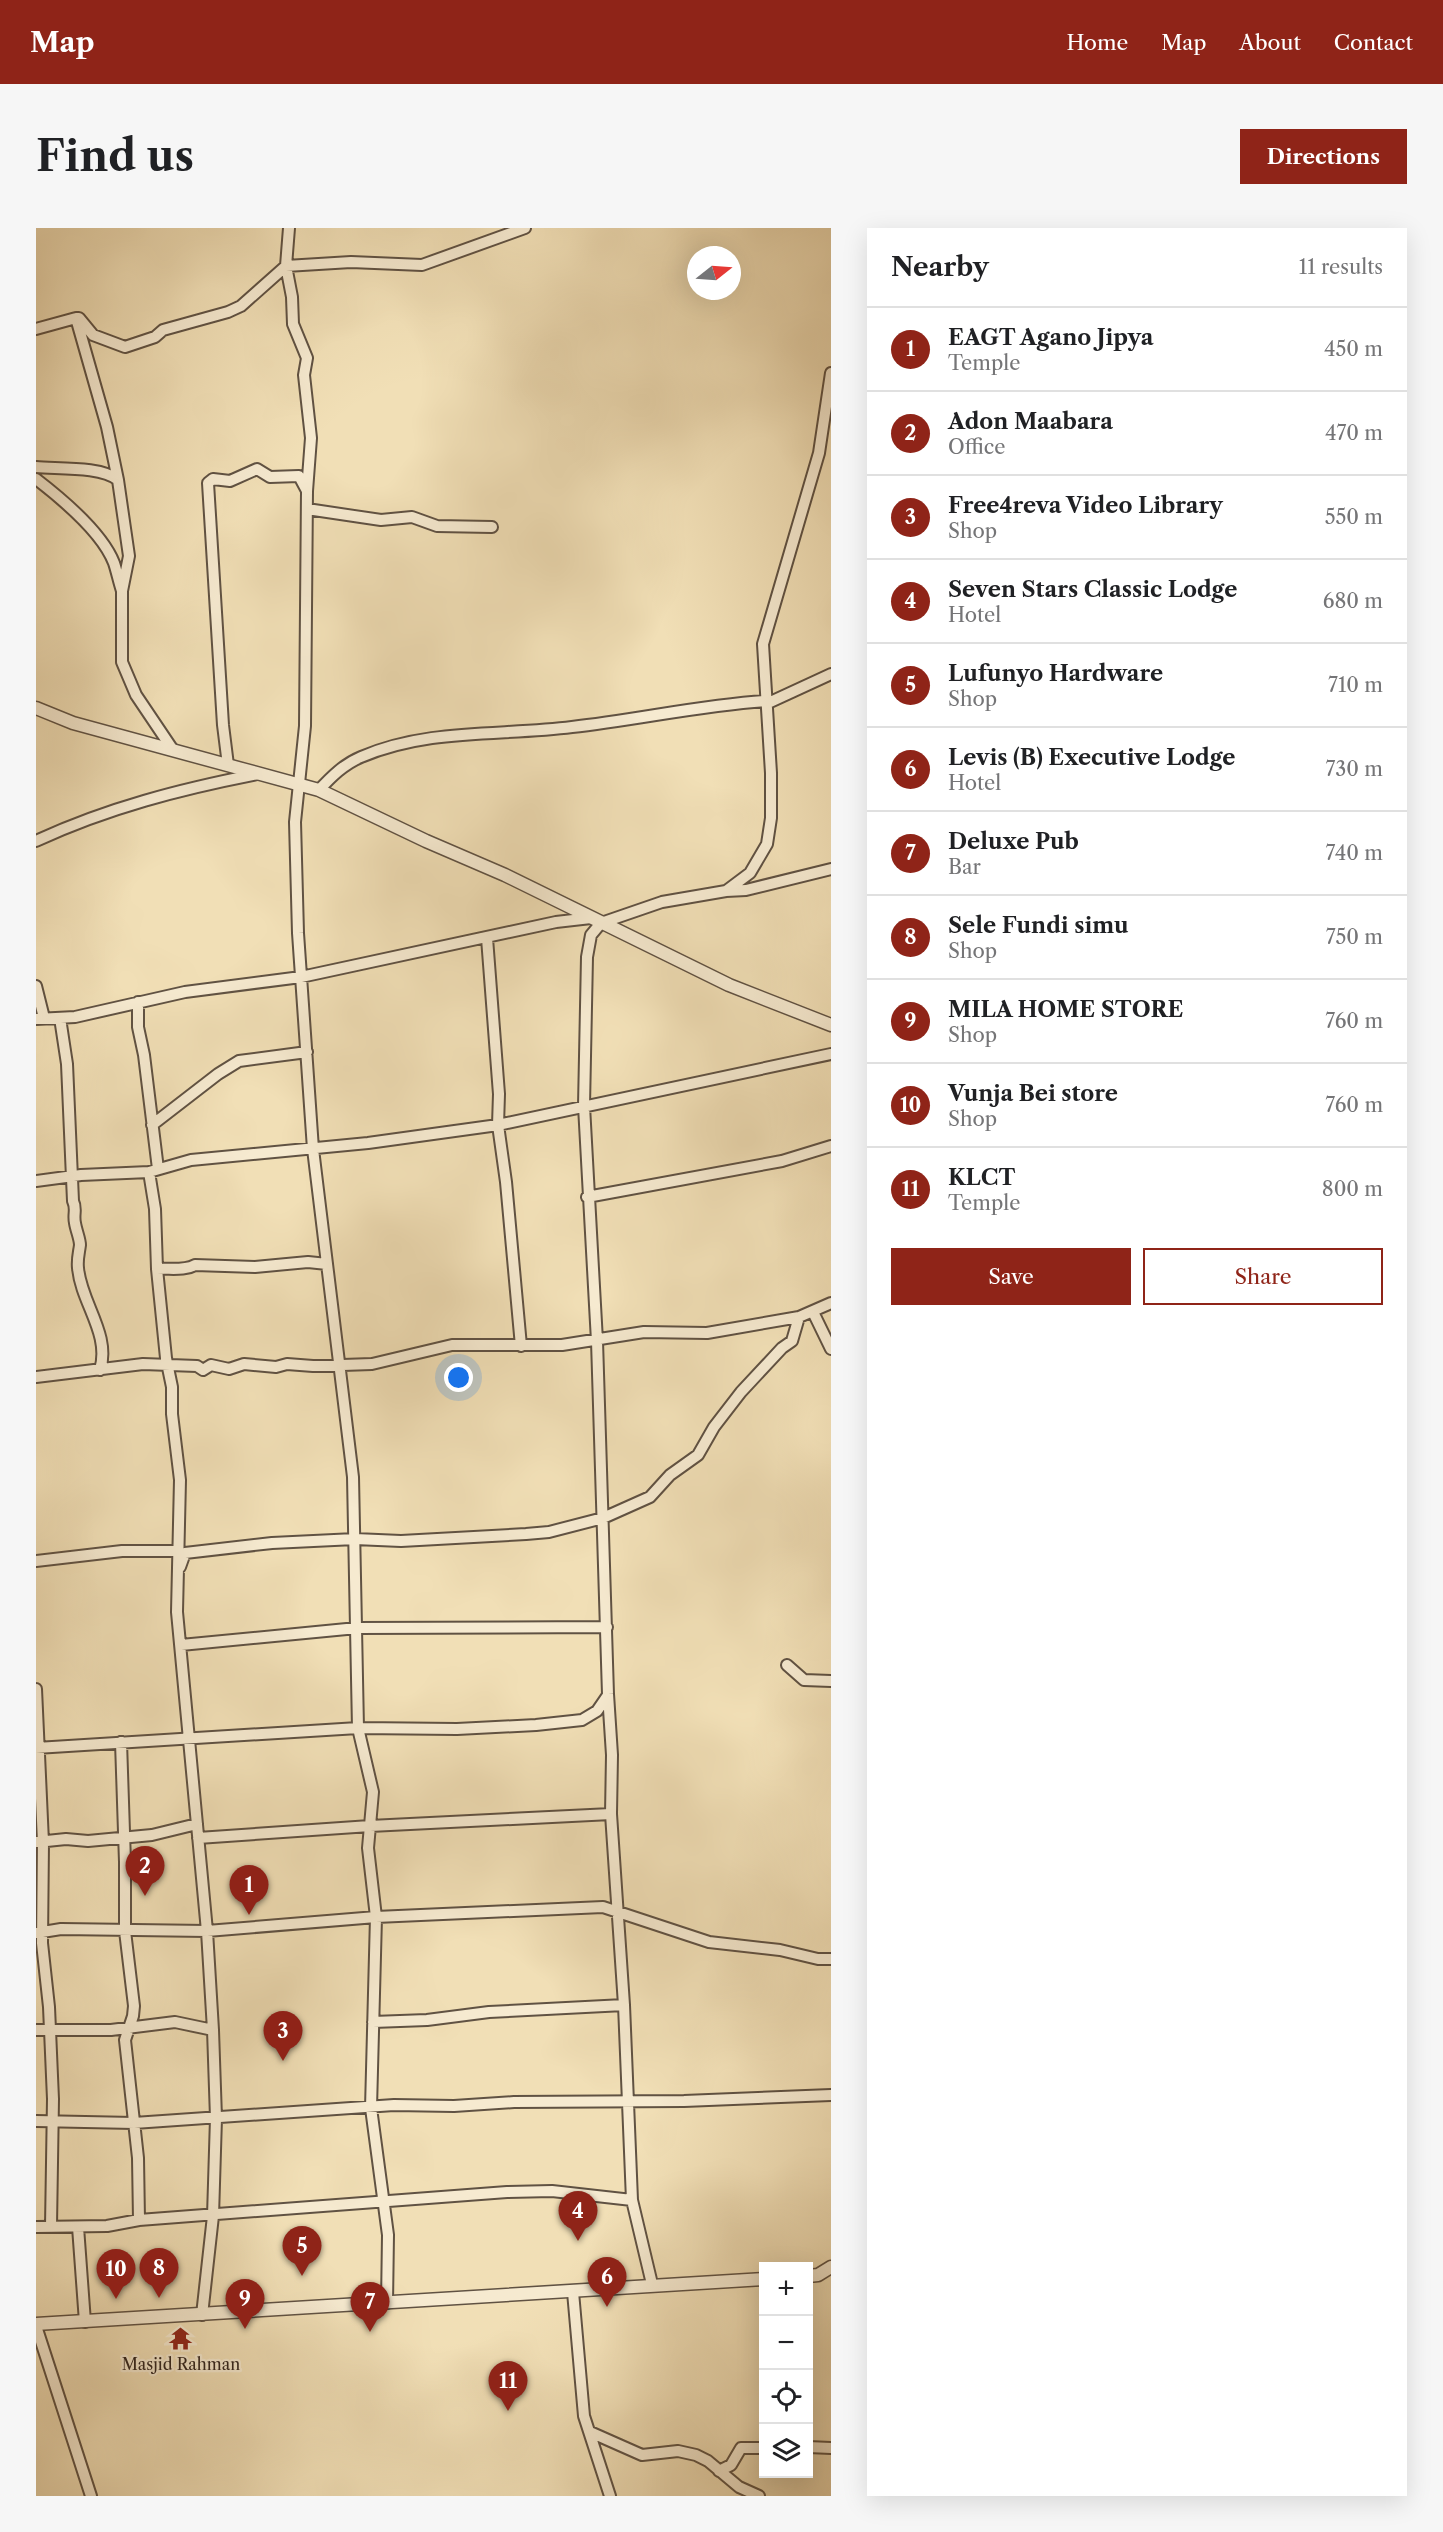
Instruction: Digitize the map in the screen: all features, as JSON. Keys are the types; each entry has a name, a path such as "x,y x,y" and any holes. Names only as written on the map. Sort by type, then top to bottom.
{"street":[{"path":"289,228 286,266 294,324 307,358 304,375 311,438 307,491 305,726 295,822 301,977 314,1149 353,1477 358,1728 372,1792 369,1874 376,1917 371,2108 388,2235 387,2303"},
{"path":"36,328 76,318 83,322 93,335 125,347 154,337 163,330 228,312 241,306 286,266 351,262 422,265 525,228"},
{"path":"76,318 108,427 129,556 122,591 122,662 136,694 173,750"},
{"path":"726,891 750,873 767,844 771,819 771,772 763,644 819,453 831,373"},
{"path":"36,467 98,471 112,475 118,480"},
{"path":"228,765 223,725 208,483 213,479 230,481 257,469 270,477 299,476 307,491"},
{"path":"36,479 56,495 104,546 113,562 122,591"},
{"path":"307,509 381,520 412,517 437,526 492,527"},
{"path":"319,790 339,770 361,757 449,735 571,728 734,703 766,702 831,674"},
{"path":"36,708 73,723 319,790 426,841 505,875 729,985 830,1023"},
{"path":"36,841 106,811 193,786 258,773"},
{"path":"36,986 40,1018 91,1014 138,1002 222,986 301,977 556,922 596,921 662,902 726,891 746,890 831,869"},
{"path":"596,921 587,957 584,1106 587,1197 597,1341 612,1755 611,1814 624,2005 632,2199 652,2284"},
{"path":"487,938 498,1094 498,1125 506,1182 521,1346"},
{"path":"138,1002 138,1027 144,1055 152,1125 157,1269 180,1480 177,1612 207,1931 213,2030 216,2118 213,2216 202,2315"},
{"path":"60,1018 67,1064 73,1201 76,1209 74,1220 80,1245 76,1252 78,1270 81,1286 100,1333 103,1352 100,1370"},
{"path":"152,1125 218,1074 239,1061 307,1052"},
{"path":"36,1181 154,1170 191,1160 314,1149 498,1125 831,1054"},
{"path":"587,1197 782,1161 831,1146"},
{"path":"157,1269 189,1268 195,1265 255,1267 308,1262 327,1264"},
{"path":"36,1377 143,1364 197,1366 203,1370 211,1365 229,1369 243,1364 276,1368 286,1364 372,1364 452,1345 521,1346 597,1341 617,1335 644,1332 706,1333 799,1317 831,1303"},
{"path":"813,1312 831,1349"},
{"path":"177,1574 185,1553 272,1543 355,1539 401,1541 526,1534 549,1532 603,1518 650,1497 670,1475 698,1455 714,1427 741,1392 782,1348 792,1341 799,1317"},
{"path":"36,1562 111,1552 177,1551"},
{"path":"181,1645 357,1628 607,1627"},
{"path":"787,1665 804,1680 831,1681"},
{"path":"36,1689 40,1842 39,1932 53,2099 51,2226"},
{"path":"37,1747 358,1728 457,1729 582,1720 597,1712 608,1694"},
{"path":"121,1742 125,1931 134,2006 125,2040 135,2123 139,2220"},
{"path":"198,1838 370,1826 611,1814"},
{"path":"40,1842 66,1839 88,1841 152,1835 197,1824"},
{"path":"39,1932 61,1929 207,1931 376,1917 603,1907 709,1942 780,1950 818,1959 831,1959"},
{"path":"373,2022 428,2020 489,2012 624,2005"},
{"path":"36,2030 128,2028 175,2022 213,2030"},
{"path":"36,2121 135,2123 394,2105 454,2106 514,2102 831,2095"},
{"path":"36,2227 106,2226 139,2220 213,2216 383,2200 552,2191 632,2199"},
{"path":"78,2227 85,2322"},
{"path":"819,2275 831,2268"},
{"path":"91,2496 36,2325 759,2278"},
{"path":"573,2292 584,2416 610,2496"},
{"path":"590,2432 642,2455 678,2451 696,2455 708,2461 740,2491 759,2496"},
{"path":"813,2447 831,2448"},
{"path":"719,2471 731,2465 741,2448 759,2448"}],"place":[{"name":"Adon Maabara","path":"145,1896"},
{"name":"EAGT Agano Jipya","path":"249,1915"},
{"name":"Free4reva Video Library","path":"283,2061"},
{"name":"Seven Stars Classic Lodge","path":"578,2241"},
{"name":"Lufunyo Hardware","path":"302,2276"},
{"name":"Sele Fundi simu","path":"159,2298"},
{"name":"Vunja Bei store","path":"116,2299"},
{"name":"Levis (B) Executive Lodge","path":"607,2307"},
{"name":"MILA HOME STORE","path":"245,2329"},
{"name":"Deluxe Pub","path":"370,2332"},
{"name":"Masjid Rahman","path":"181,2339"},
{"name":"KLCT","path":"508,2411"}]}
